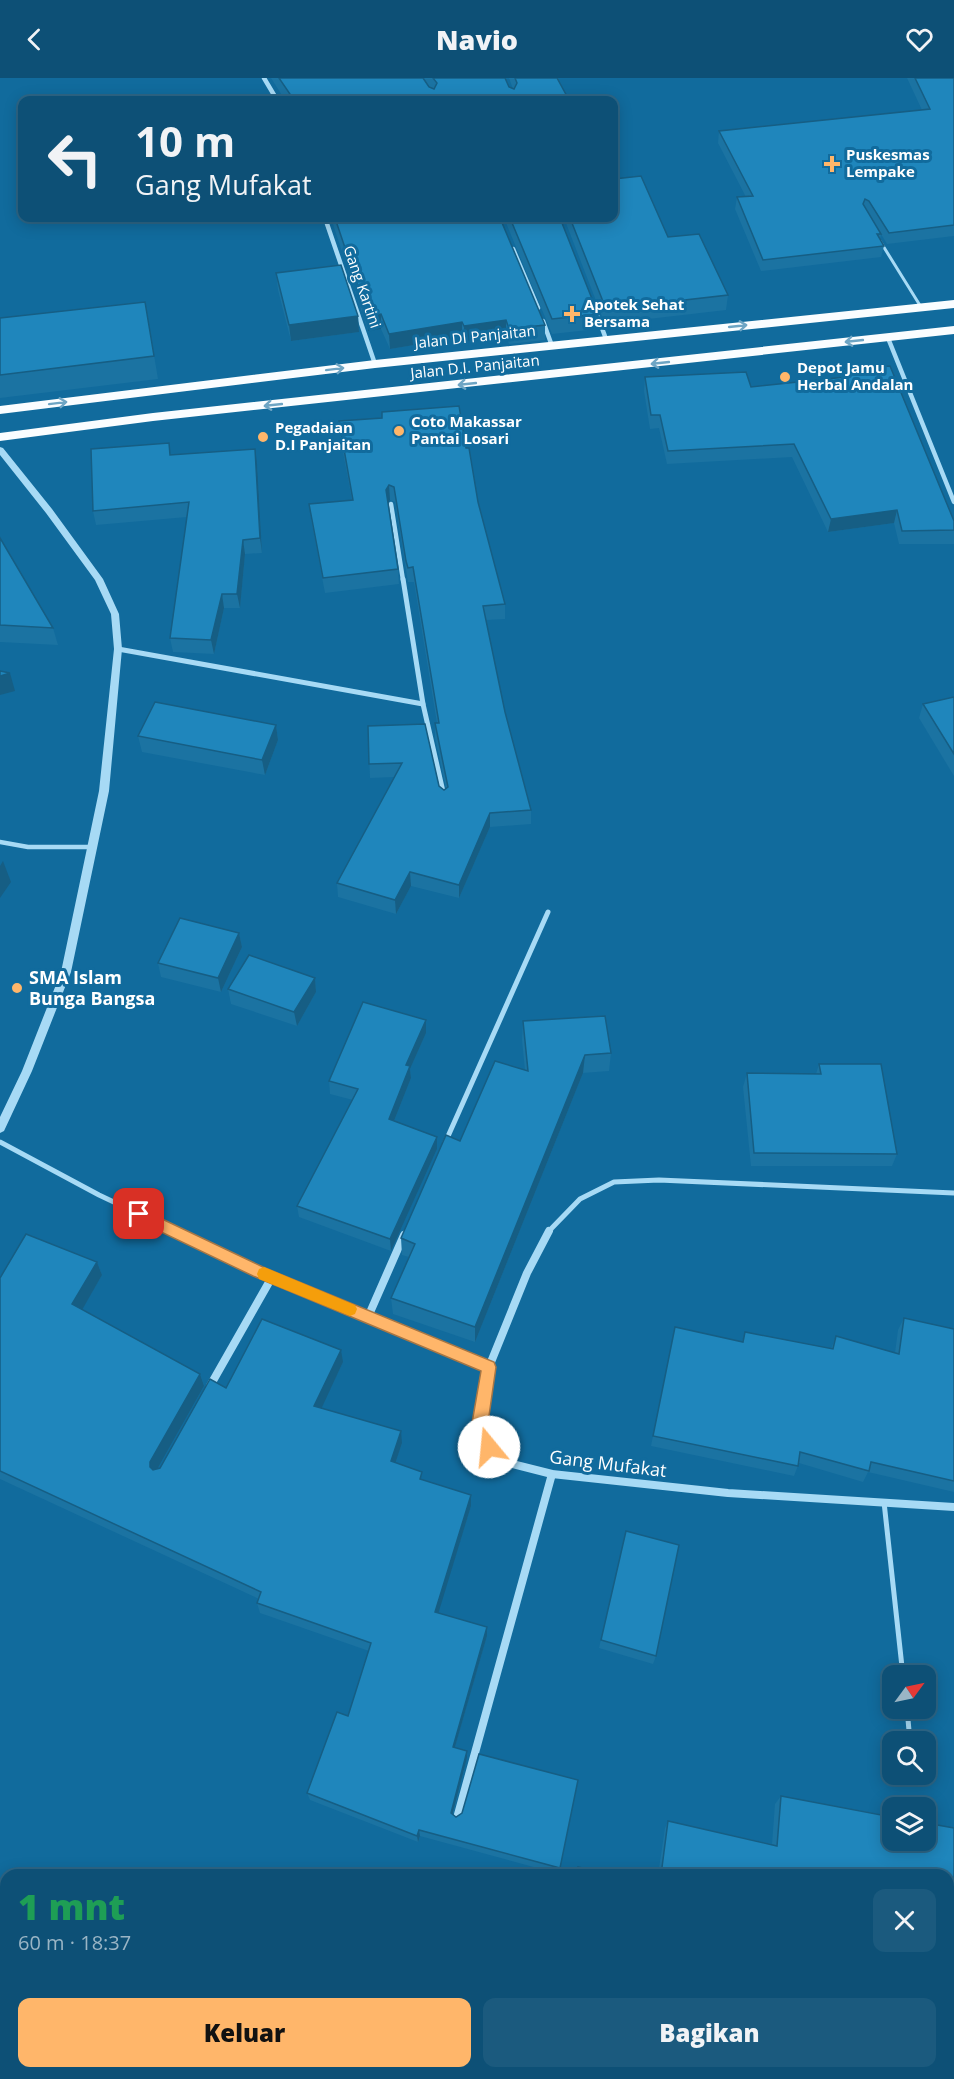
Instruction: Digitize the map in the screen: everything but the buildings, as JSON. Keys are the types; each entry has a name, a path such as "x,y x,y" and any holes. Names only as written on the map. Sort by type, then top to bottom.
{"highway":[{"name":"Jalan DI Panjaitan","path":"0,410 375,364 606,339 690,345 954,304"},
{"name":"Jalan D.I. Panjaitan","path":"0,437 690,345 888,338 954,330"}],"street":[{"path":"264,78 275,96"},
{"name":"Gang Kartini","path":"326,222 375,364"},
{"path":"513,248 552,346"},
{"path":"593,306 606,339"},
{"path":"888,338 954,502"},
{"path":"0,450 99,579 116,614 118,649 104,791 66,972 27,1071 0,1128"},
{"path":"391,504 423,704 444,799"},
{"path":"118,649 423,704"},
{"path":"441,1153 548,912"},
{"path":"0,1142 99,1195 272,1277 489,1367"},
{"name":"Gang Mufakat","path":"954,1193 659,1180 614,1182 580,1198 546,1233 489,1367 480,1423 489,1447 508,1463 552,1474 728,1493 954,1507"},
{"path":"368,1317 407,1229"},
{"path":"205,1396 272,1277"},
{"path":"457,1818 552,1474"}],"lane":[{"path":"875,233 921,308"},
{"path":"0,842 28,847 94,847"},
{"path":"884,1502 902,1665"}],"slow traffic":[{"path":"264,1274 350,1309"}],"place":[{"name":"Puskesmas Lempake","path":"832,164"},
{"name":"Apotek Sehat Bersama","path":"572,314"},
{"name":"Depot Jamu Herbal Andalan","path":"785,377"},
{"name":"Coto Makassar Pantai Losari","path":"399,431"},
{"name":"Pegadaian D.I Panjaitan","path":"263,437"},
{"name":"SMA Islam Bunga Bangsa","path":"17,988"}],"route":[{"path":"139,1214 258,1272 489,1367 480,1423 489,1447"}]}
